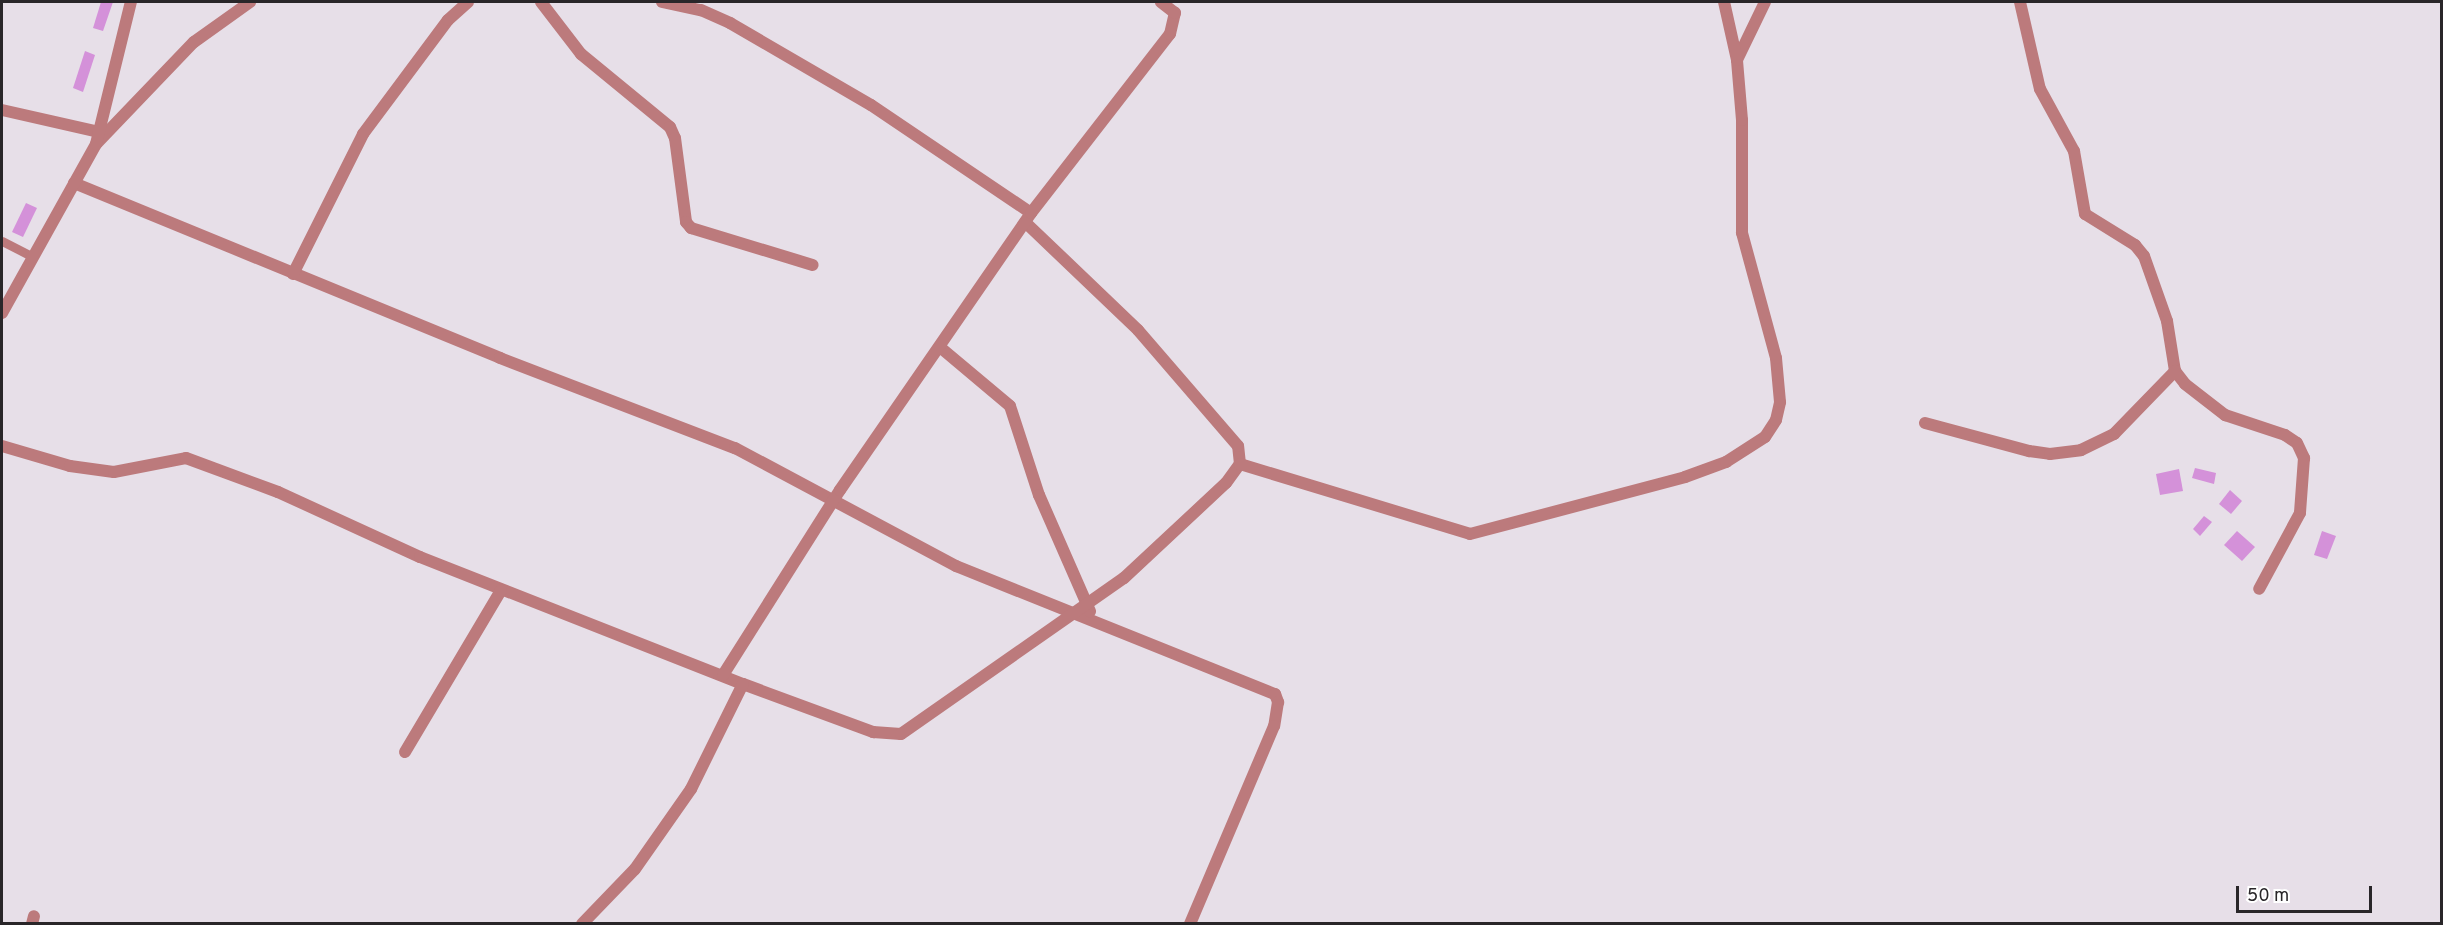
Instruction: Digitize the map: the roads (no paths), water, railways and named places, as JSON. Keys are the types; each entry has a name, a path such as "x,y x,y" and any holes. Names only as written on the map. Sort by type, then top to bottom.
{"street":[{"path":"2,313 97,138 130,2"},
{"path":"97,138 194,42 250,2"},
{"path":"293,274 363,134 448,20 468,2"},
{"path":"541,2 581,54 670,128 675,138 686,222 691,228 813,265"},
{"path":"2,446 70,466 114,472 186,458 278,492 501,590 743,684 873,732 901,734 1124,578 1226,483 1240,464 1238,446 1138,330 1028,218 871,105 730,23 701,10 662,2"},
{"path":"723,675 834,498 941,348 1028,218 1175,27 1175,13 1161,2"},
{"path":"1240,464 1470,534 1685,477 1726,462 1765,437 1776,420 1778,379 1776,358 1742,233 1742,120 1737,60 1724,2"},
{"path":"1737,60 1765,2"},
{"path":"2020,2 2040,89 2074,151 2085,214 2135,245 2144,256 2167,321 2175,371 2185,384 2225,415 2285,435 2297,443 2304,458 2300,513 2259,589"},
{"path":"2,110 97,138"},
{"path":"74,183 293,274 735,448 834,498 956,566 1270,692 1278,702 1270,736 1190,924"},
{"path":"941,348 1010,406 1039,495 1088,604 1092,621"},
{"path":"1925,423 2029,451 2050,454 2081,450 2114,434 2175,371"},
{"path":"405,752 501,590"},
{"path":"582,924 636,869 691,789 743,684"}],"lane":[{"path":"2,241 33,257"}]}
